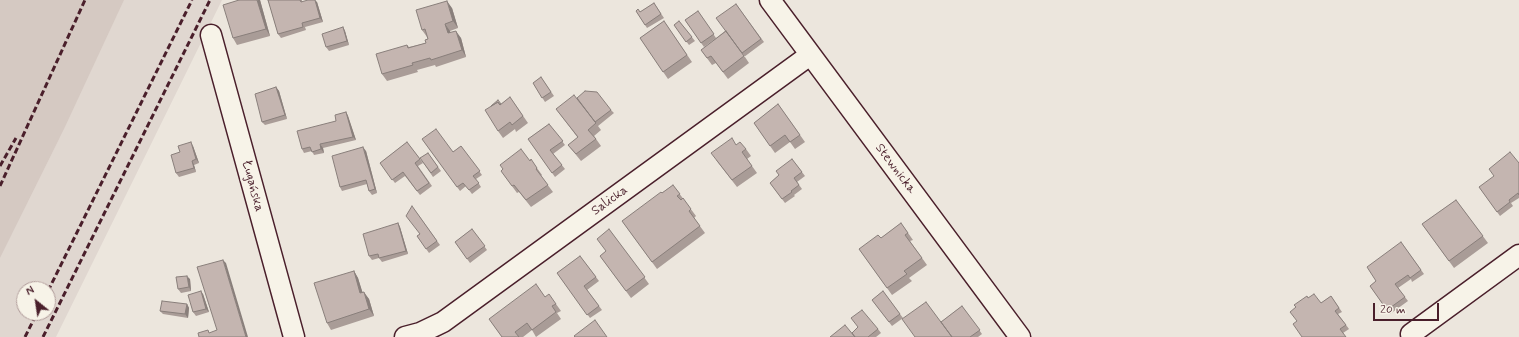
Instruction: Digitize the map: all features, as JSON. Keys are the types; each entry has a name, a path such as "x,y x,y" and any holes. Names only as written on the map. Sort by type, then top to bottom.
{"street":[{"name":"Stewnicka","path":"770,0 1020,337"},
{"name":"Ługańska","path":"211,35 294,337"},
{"name":"Salicka","path":"405,337 420,333 443,322 810,55"},
{"path":"1413,337 1411,334 1519,255"}],"shaded area":[{"path":"0,0 222,0 56,337 0,337"},
{"path":"0,0 124,0 64,129 0,258"}],"building":[{"path":"239,0 257,0 266,29 233,38 223,5"},
{"path":"268,0 300,0 301,2 315,0 320,18 302,23 303,27 278,34"},
{"path":"447,1 453,21 445,24 448,33 456,31 462,50 431,60 430,58 412,63 413,65 382,74 376,54 407,45 408,48 426,43 425,40 428,39 425,29 422,30 416,10"},
{"path":"654,3 661,14 645,25 636,11 638,9 640,12"},
{"path":"736,4 761,39 742,53 716,18"},
{"path":"698,11 714,34 701,43 685,20"},
{"path":"664,21 687,55 663,72 640,38"},
{"path":"679,21 692,37 686,42 674,25"},
{"path":"343,27 347,41 326,47 322,34"},
{"path":"726,31 744,56 723,72 711,56 707,58 701,50"},
{"path":"541,77 551,92 542,98 533,83"},
{"path":"276,87 285,115 262,122 255,94"},
{"path":"585,91 597,92 611,110 595,122 577,98"},
{"path":"574,95 596,123 588,130 596,139 576,154 568,145 578,137 556,109"},
{"path":"510,97 523,116 512,125 510,122 498,131 485,110 498,102 500,105"},
{"path":"498,100 501,104 500,105 498,102 491,106"},
{"path":"778,104 800,135 790,142 785,135 770,146 754,123"},
{"path":"346,112 353,137 320,144 321,149 312,152 310,147 302,149 297,131 336,121 335,115"},
{"path":"549,124 563,141 550,150 562,165 552,173 528,139"},
{"path":"436,129 453,152 461,146 480,171 473,176 479,183 469,190 463,183 457,187 422,139"},
{"path":"732,138 736,145 740,142 746,149 742,152 752,166 732,180 711,153"},
{"path":"191,142 196,159 192,161 194,168 176,173 171,155 180,152 178,146"},
{"path":"407,142 420,159 415,163 429,183 417,191 403,172 392,180 380,163"},
{"path":"363,147 375,189 369,191 366,180 340,187 332,156"},
{"path":"521,149 530,161 531,159 537,168 536,169 548,185 526,200 514,185 512,186 501,171 503,169 500,165"},
{"path":"1510,152 1519,163 1519,195 1518,193 1509,200 1510,202 1497,212 1479,187 1494,176 1489,169"},
{"path":"428,153 438,167 431,173 420,158"},
{"path":"792,159 802,172 794,178 799,185 782,199 770,183 779,175 776,171"},
{"path":"673,185 680,194 677,196 681,200 683,198 691,209 689,211 700,226 652,262 622,221 661,192 662,193"},
{"path":"1456,200 1483,236 1449,261 1422,224"},
{"path":"412,206 437,241 426,249 417,236 420,234 406,216"},
{"path":"398,223 406,251 379,258 378,254 369,256 363,234"},
{"path":"901,223 908,233 905,235 922,258 904,271 907,274 887,288 859,249 878,235 881,238"},
{"path":"472,229 485,246 467,259 455,242"},
{"path":"609,229 645,277 626,291 600,256 606,251 597,239"},
{"path":"1401,242 1421,270 1410,278 1408,275 1395,284 1405,297 1387,310 1370,286 1376,281 1367,267"},
{"path":"580,256 596,277 584,286 599,306 587,315 557,273"},
{"path":"223,260 246,337 199,337 198,333 208,330 209,333 217,330 197,267"},
{"path":"354,271 360,293 364,292 369,309 327,323 314,283"},
{"path":"187,276 189,287 178,289 176,277"},
{"path":"536,284 545,297 549,294 556,304 552,306 556,312 532,330 527,323 515,332 519,337 502,337 489,319"},
{"path":"201,291 206,309 193,312 188,295"},
{"path":"883,291 900,314 889,322 872,300"},
{"path":"1314,294 1321,303 1331,296 1339,308 1335,311 1346,325 1340,329 1346,337 1302,337 1293,324 1297,321 1290,312 1296,307 1294,305 1307,296 1308,298"},
{"path":"162,301 187,304 185,314 160,311"},
{"path":"926,302 952,337 915,337 902,319"},
{"path":"962,306 980,330 970,337 952,337 941,322"},
{"path":"862,310 878,329 868,337 855,337 852,333 858,327 851,318"},
{"path":"595,320 607,337 574,336"},
{"path":"845,325 855,337 830,337"}],"railway":[{"path":"0,186 85,0"},
{"path":"53,281 192,0"},
{"path":"43,337 210,0"},
{"path":"0,166 16,138"},
{"path":"25,337 33,321"}]}
